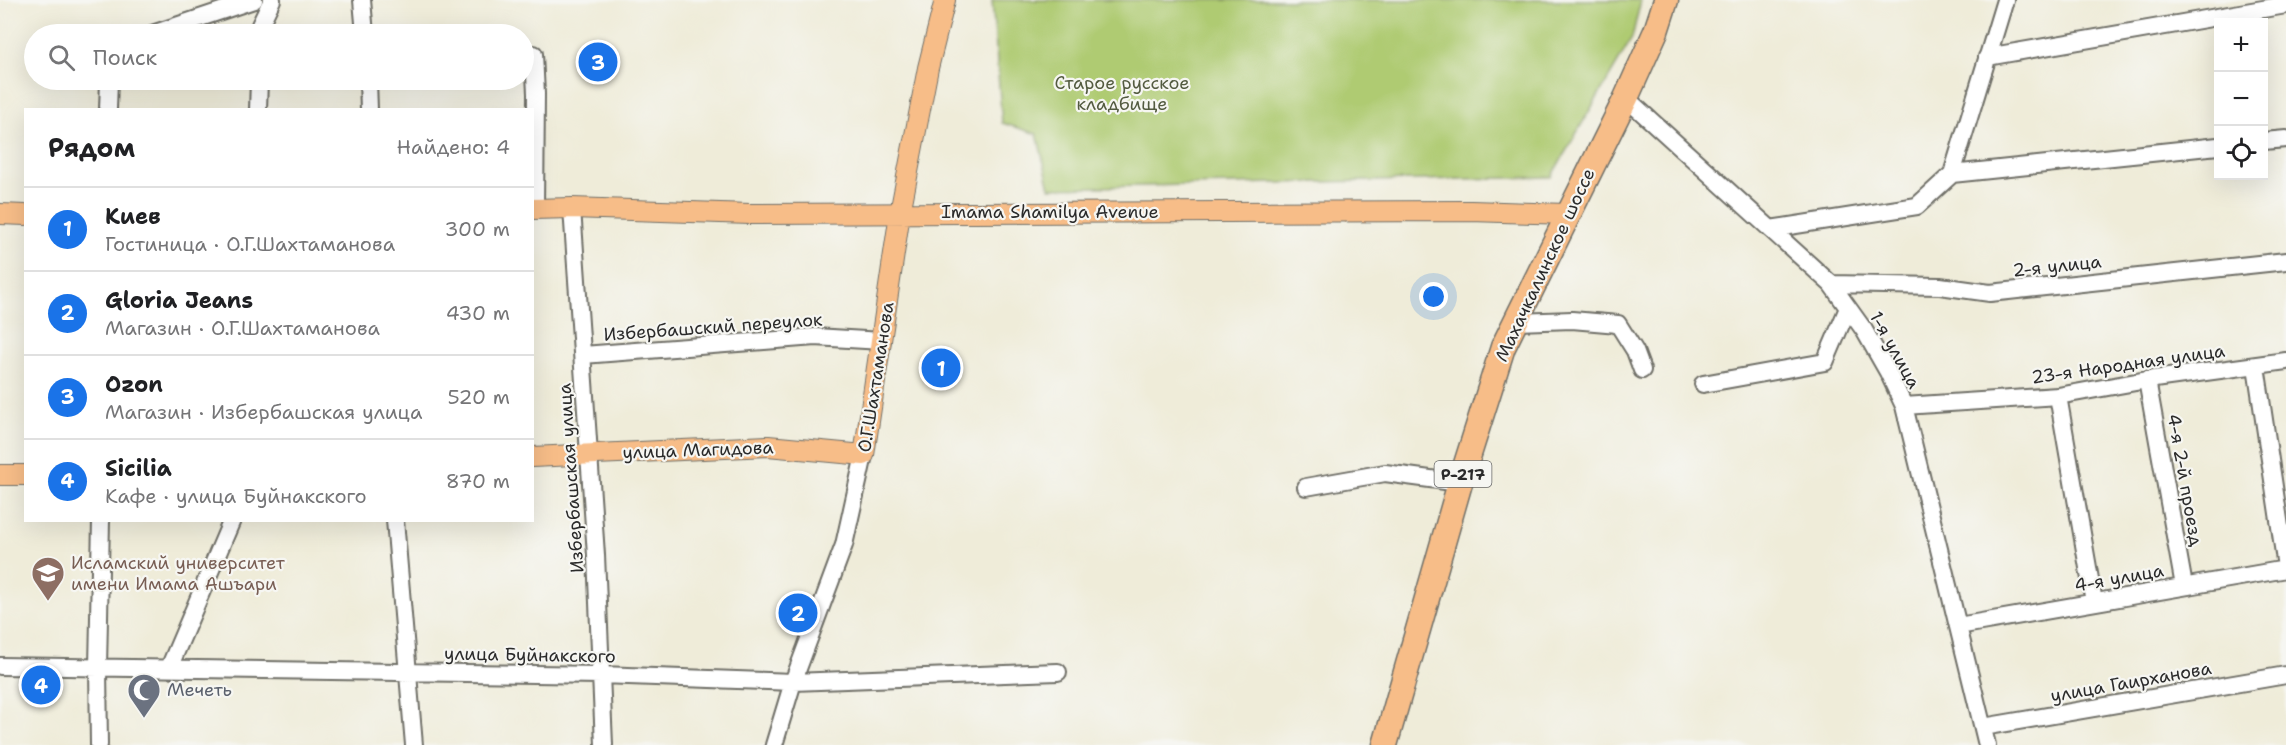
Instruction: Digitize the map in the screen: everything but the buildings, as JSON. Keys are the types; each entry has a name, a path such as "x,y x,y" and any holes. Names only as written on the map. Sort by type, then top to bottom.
{"highway":[{"name":"Махачкалинское шоссе","path":"1385,745 1460,483 1503,347 1626,98 1656,31 1666,0"}],"main road":[{"name":"О.Г.Шахтаманова","path":"864,455 900,213 928,68 945,0"},
{"name":"Imama Shamilya Avenue","path":"534,209 572,208 750,214 1471,211 1568,214"},
{"path":"0,214 24,215"},
{"name":"улица Магидова","path":"534,457 768,446 864,455"},
{"path":"0,476 24,475"}],"street":[{"path":"182,24 254,0"},
{"path":"260,24 272,0"},
{"path":"362,0 364,24"},
{"path":"1770,229 1917,206 1952,174 2005,0"},
{"path":"1987,57 2286,5"},
{"path":"534,54 536,94 534,209"},
{"path":"108,108 109,90"},
{"path":"258,108 259,90"},
{"path":"368,90 369,108"},
{"name":"1-я улица","path":"1626,98 1831,284 1864,330 1888,372 1904,406 1987,745"},
{"path":"2268,141 2286,139"},
{"path":"1952,174 2214,146"},
{"name":"Избербашская улица","path":"572,208 596,555 604,745"},
{"name":"2-я улица","path":"1831,284 1940,286 1990,293 2286,261"},
{"path":"1703,384 1825,362 1848,308"},
{"path":"1515,322 1572,320 1618,324 1635,351 1642,370"},
{"name":"Избербашский переулок","path":"583,355 815,337 882,341"},
{"name":"23-я Народная улица","path":"1904,406 2058,396 2147,380 2286,362"},
{"path":"2256,366 2286,568"},
{"name":"4-я 2-й проезд","path":"2147,380 2184,586"},
{"path":"2058,396 2094,602"},
{"name":"О.Г.Шахтаманова","path":"774,745 793,682 844,545 864,455"},
{"path":"1306,487 1385,473 1460,483"},
{"path":"99,745 101,522"},
{"path":"169,668 231,522"},
{"path":"395,522 414,745"},
{"name":"4-я улица","path":"1958,626 2286,568"},
{"name":"улица Буйнакского","path":"0,666 601,675 793,682 1058,672"},
{"name":"улица Гаирханова","path":"1983,727 2286,675"}],"green space":[{"name":"Старое русское кладбище","path":"992,0 1641,0 1632,38 1551,177 1050,188 1037,134 1002,123"}],"place":[{"name":"Ozon","path":"598,62"},
{"name":"Киев","path":"941,368"},
{"name":"Исламский университет имени Имама Ашъари","path":"48,602"},
{"name":"Gloria Jeans","path":"798,613"},
{"name":"Sicilia","path":"41,685"},
{"name":"Мечеть","path":"144,719"}]}
